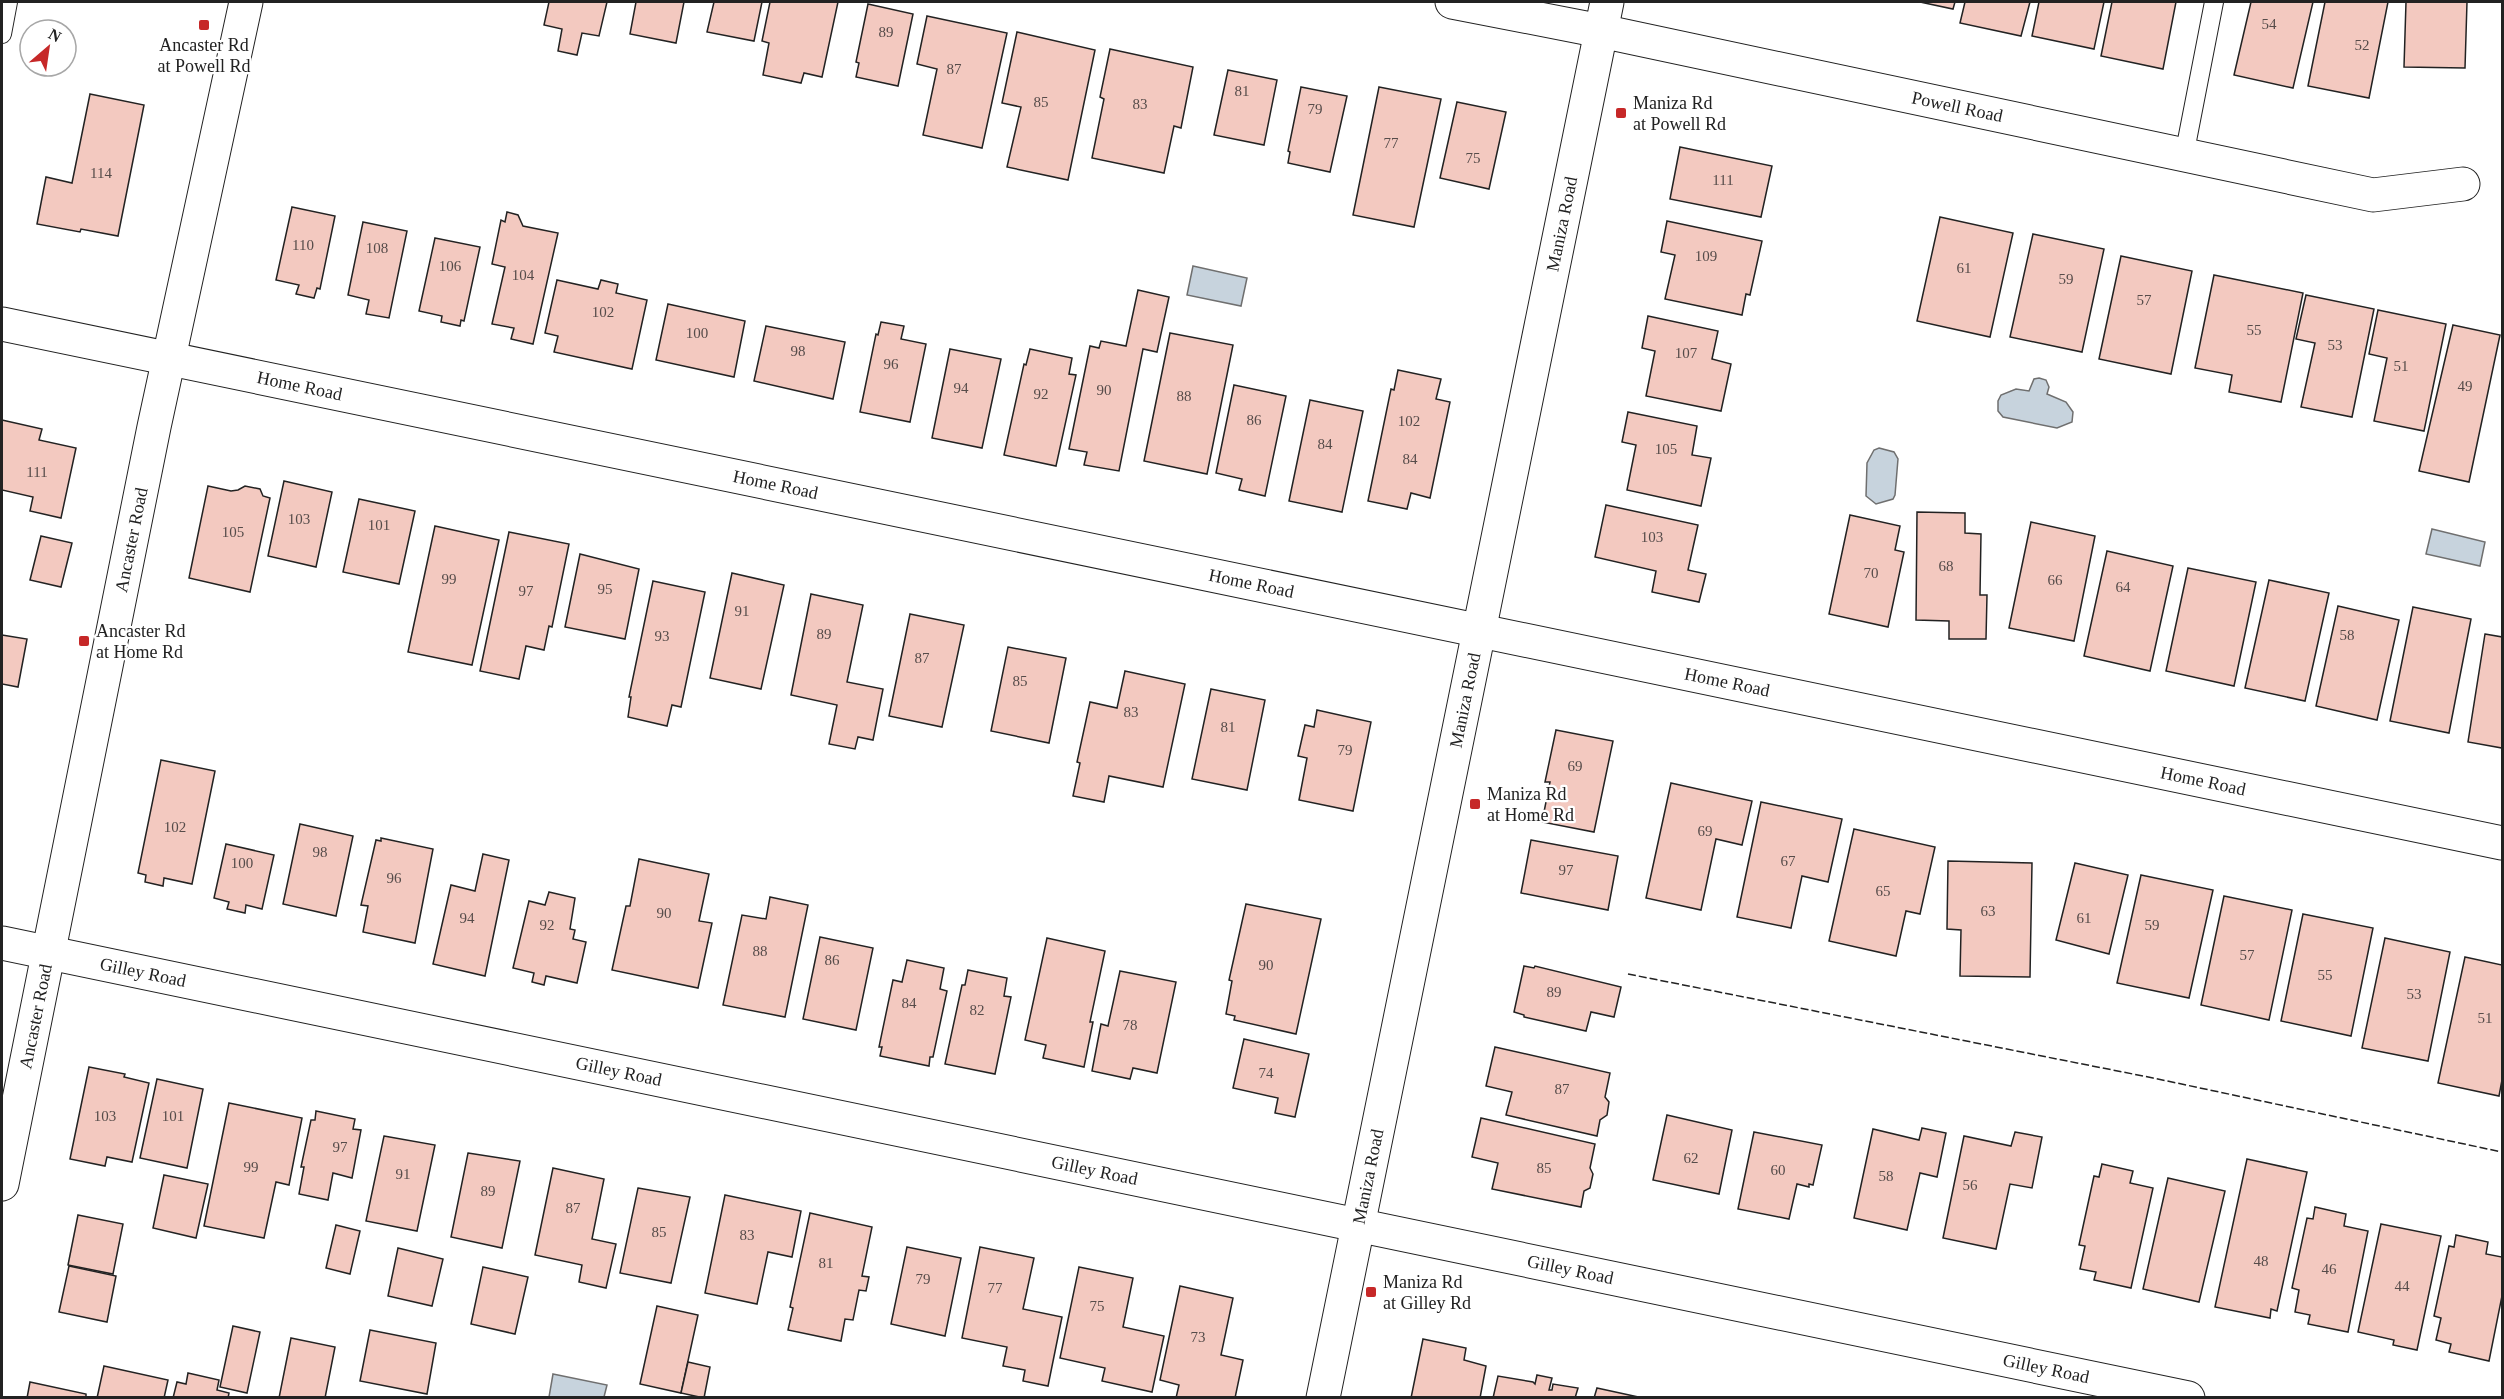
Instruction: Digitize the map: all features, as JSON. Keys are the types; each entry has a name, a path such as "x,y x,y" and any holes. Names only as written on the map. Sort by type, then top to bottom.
{"street":[{"name":"Ancaster Road","path":"2,1184 168,359 246,2"},
{"name":"Powell Road","path":"1452,2 1604,16 2184,156 2373,195 2463,184"},
{"name":"Maniza Road","path":"1323,1398 1604,16"},
{"name":"Home Road","path":"2,324 2502,843"},
{"name":"Gilley Road","path":"2,943 2188,1398"}],"lane":[{"path":"2,34 8,2"},
{"path":"2184,156 2214,2"}],"shaded area":[{"path":"1193,266 1247,278 1241,306 1187,295"},
{"path":"2034,379 2046,380 2049,387 2047,394 2066,402 2073,412 2072,422 2057,428 2003,417 1998,411 1998,401 2001,395 2016,389 2029,391"},
{"path":"1879,448 1894,452 1898,459 1895,495 1893,499 1876,504 1866,496 1867,463 1874,450"},
{"path":"2432,529 2485,542 2480,566 2426,554"},
{"path":"553,1374 607,1385 604,1397 549,1397"}],"building":[{"path":"549,2 607,2 599,36 582,33 577,55 558,51 562,29 544,25"},
{"path":"636,2 684,2 676,43 630,34"},
{"path":"714,2 762,2 754,41 707,32"},
{"path":"770,2 838,2 822,77 804,73 801,83 763,75 769,43 762,41"},
{"path":"1920,2 1955,2 1953,9"},
{"path":"1965,2 2030,2 2021,36 1960,23"},
{"path":"2039,2 2104,2 2094,49 2032,36"},
{"path":"2112,2 2176,2 2163,69 2101,56"},
{"path":"2251,2 2313,2 2293,88 2234,75"},
{"path":"2325,2 2388,2 2369,98 2308,86"},
{"path":"2406,2 2467,2 2465,68 2404,67"},
{"path":"868,4 913,14 898,86 856,77 859,63 856,62"},
{"path":"927,16 1007,33 982,148 923,135 937,69 917,64"},
{"path":"1017,32 1095,50 1068,180 1007,167 1021,107 1002,103"},
{"path":"1110,49 1193,67 1181,128 1174,126 1164,173 1092,158 1104,99 1100,97"},
{"path":"1228,70 1277,80 1264,145 1214,135"},
{"path":"1301,87 1347,96 1330,172 1288,163 1290,152 1288,151"},
{"path":"1379,87 1441,99 1414,227 1353,215"},
{"path":"90,94 144,105 118,236 37,224 46,177 72,183"},
{"path":"1457,102 1506,112 1489,189 1440,178"},
{"path":"1680,147 1772,166 1761,217 1670,199"},
{"path":"292,207 335,216 320,289 317,288 314,298 296,294 299,285 276,280"},
{"path":"507,212 518,215 523,226 558,233 533,344 511,339 514,328 492,324 505,267 492,264 501,220 505,222"},
{"path":"1940,217 2013,233 1990,337 1917,321"},
{"path":"1667,221 1762,241 1750,295 1746,294 1742,315 1665,299 1675,255 1661,252"},
{"path":"363,222 407,231 389,318 366,314 369,300 348,295"},
{"path":"2033,234 2104,249 2082,352 2010,337"},
{"path":"435,238 480,247 464,321 461,320 460,326 441,322 442,316 419,311"},
{"path":"2121,256 2192,271 2171,374 2099,359"},
{"path":"2214,275 2303,293 2281,402 2229,392 2232,375 2195,368"},
{"path":"557,280 598,289 601,280 618,284 616,293 647,300 632,369 554,352 558,336 545,333"},
{"path":"1138,290 1169,297 1157,352 1143,349 1119,471 1084,465 1087,452 1069,449 1090,346 1099,348 1101,341 1126,346"},
{"path":"2306,295 2374,309 2352,417 2301,407 2315,343 2296,339"},
{"path":"668,304 745,321 734,377 656,360"},
{"path":"2378,310 2446,324 2424,431 2374,421 2387,358 2369,354"},
{"path":"1648,316 1718,331 1712,359 1731,364 1721,411 1646,396 1655,351 1642,348"},
{"path":"881,322 904,326 901,339 926,344 910,422 860,412 876,334 878,335"},
{"path":"2453,325 2500,335 2469,482 2419,471"},
{"path":"766,326 845,342 833,399 754,381"},
{"path":"1170,333 1233,345 1207,474 1144,461"},
{"path":"950,349 1001,359 982,448 932,438"},
{"path":"1030,349 1072,358 1069,374 1076,375 1056,466 1004,455 1024,364 1026,365"},
{"path":"1398,370 1441,379 1436,399 1450,402 1430,498 1411,493 1407,509 1368,501 1391,389 1394,390"},
{"path":"1234,385 1286,396 1265,496 1239,490 1242,479 1216,473"},
{"path":"1310,400 1363,411 1342,512 1289,501"},
{"path":"1628,412 1697,426 1692,455 1711,458 1701,506 1627,490 1636,445 1622,442"},
{"path":"2,420 42,429 39,440 76,448 61,518 30,511 33,497 2,490"},
{"path":"284,481 332,492 316,567 268,556"},
{"path":"208,486 231,491 245,486 260,489 263,496 270,498 250,592 189,578"},
{"path":"359,499 415,511 399,584 343,572"},
{"path":"1606,505 1698,525 1688,570 1706,574 1699,602 1652,592 1656,571 1595,557"},
{"path":"1917,512 1965,513 1965,533 1981,534 1980,595 1987,595 1986,639 1949,639 1949,621 1916,620"},
{"path":"1850,515 1900,526 1895,550 1904,552 1888,627 1829,614"},
{"path":"2031,522 2095,536 2074,641 2009,628"},
{"path":"435,526 499,540 472,665 408,652"},
{"path":"509,532 569,544 552,627 549,626 544,650 526,646 519,679 480,671"},
{"path":"41,536 72,543 61,587 30,580"},
{"path":"2107,551 2173,566 2150,671 2084,656"},
{"path":"580,554 639,569 625,639 565,627"},
{"path":"2188,568 2256,582 2234,686 2166,671"},
{"path":"732,573 784,585 761,689 710,678"},
{"path":"2269,580 2329,593 2305,701 2245,688"},
{"path":"653,581 705,592 681,707 672,705 667,726 628,717 631,697 629,697"},
{"path":"811,594 863,605 847,682 883,689 873,740 858,737 855,749 829,744 837,705 791,695"},
{"path":"2338,606 2399,620 2377,720 2316,706"},
{"path":"2413,607 2471,619 2449,733 2390,721"},
{"path":"910,614 964,625 942,727 889,716"},
{"path":"2485,634 2502,637 2502,748 2468,742"},
{"path":"2,635 27,639 18,687 2,684"},
{"path":"1008,647 1066,658 1049,743 991,731"},
{"path":"1125,671 1185,684 1163,787 1109,776 1104,802 1073,796 1080,763 1077,762 1090,702 1117,708"},
{"path":"1211,689 1265,700 1247,790 1192,779"},
{"path":"1317,710 1371,722 1353,811 1299,800 1307,758 1298,756 1305,725 1314,727"},
{"path":"1556,730 1613,741 1594,832 1542,822 1550,782 1545,782"},
{"path":"161,760 215,771 192,884 164,878 163,886 145,882 146,875 138,873"},
{"path":"1671,783 1752,801 1742,845 1716,839 1701,910 1646,898"},
{"path":"1761,802 1842,819 1828,882 1802,876 1791,928 1737,917"},
{"path":"300,824 353,836 336,916 283,904"},
{"path":"1854,829 1935,847 1920,914 1906,911 1896,956 1829,941"},
{"path":"381,838 433,849 415,943 363,932 368,906 361,905 376,840 381,841"},
{"path":"1531,840 1618,856 1608,910 1521,893"},
{"path":"226,844 274,855 262,909 246,905 245,913 227,909 229,902 214,898"},
{"path":"483,854 509,860 485,976 433,964 451,885 475,891"},
{"path":"639,859 709,874 699,921 712,923 698,988 612,970 626,906 630,906"},
{"path":"1948,861 2032,863 2030,977 1960,976 1961,930 1947,929"},
{"path":"2075,863 2128,875 2109,954 2056,940"},
{"path":"2141,875 2213,890 2189,998 2117,983"},
{"path":"549,892 575,898 570,929 575,930 573,939 586,942 577,983 546,976 544,985 532,982 534,973 513,968 529,901 545,905"},
{"path":"2224,896 2292,910 2269,1020 2201,1005"},
{"path":"770,897 808,905 785,1017 723,1005 742,915 766,919"},
{"path":"1246,904 1321,919 1296,1034 1234,1020 1235,1016 1226,1014 1232,981 1229,980"},
{"path":"2303,914 2373,928 2351,1036 2281,1021"},
{"path":"820,937 873,948 856,1030 803,1019"},
{"path":"1047,938 1105,951 1090,1022 1093,1022 1084,1067 1043,1058 1046,1045 1025,1040"},
{"path":"2385,938 2450,952 2428,1061 2362,1048"},
{"path":"2465,957 2502,965 2502,1080 2499,1096 2438,1083"},
{"path":"907,960 944,968 940,989 947,991 929,1066 880,1056 882,1047 879,1047 893,980 902,982"},
{"path":"1524,966 1534,968 1535,966 1621,987 1614,1017 1591,1012 1586,1031 1524,1017 1514,1012"},
{"path":"968,970 1007,978 1004,996 1011,997 995,1074 945,1064 962,985 965,985"},
{"path":"1120,971 1176,982 1157,1073 1133,1068 1130,1079 1092,1071 1101,1024 1108,1026"},
{"path":"1244,1039 1309,1054 1295,1117 1275,1113 1278,1098 1233,1088"},
{"path":"1495,1047 1610,1073 1605,1097 1609,1102 1607,1115 1600,1120 1597,1136 1506,1115 1512,1092 1486,1086"},
{"path":"89,1067 125,1074 124,1077 149,1083 132,1162 107,1157 105,1166 70,1159"},
{"path":"157,1079 203,1089 187,1168 140,1158"},
{"path":"229,1103 302,1118 289,1185 276,1182 264,1238 204,1226"},
{"path":"316,1111 355,1119 353,1129 361,1130 352,1178 333,1173 328,1200 299,1194 304,1167 301,1167 311,1120 315,1120"},
{"path":"1667,1115 1732,1130 1719,1194 1653,1180"},
{"path":"1481,1118 1595,1144 1590,1168 1593,1174 1590,1188 1584,1191 1581,1207 1492,1189 1498,1163 1472,1157"},
{"path":"1922,1128 1946,1133 1937,1177 1920,1173 1907,1230 1854,1218 1873,1129 1919,1140"},
{"path":"1754,1132 1822,1145 1813,1185 1809,1184 1809,1187 1797,1184 1789,1219 1738,1209"},
{"path":"2015,1132 2042,1137 2032,1188 2010,1184 1996,1249 1943,1238 1964,1136 2011,1146"},
{"path":"384,1136 435,1145 417,1231 366,1221"},
{"path":"468,1153 520,1161 502,1248 451,1237"},
{"path":"2247,1159 2307,1172 2277,1311 2271,1309 2270,1318 2215,1307"},
{"path":"2102,1164 2133,1171 2130,1183 2153,1188 2131,1288 2094,1280 2096,1272 2080,1269 2085,1246 2079,1245 2094,1176 2099,1177"},
{"path":"553,1168 604,1179 592,1239 616,1244 606,1288 579,1282 582,1265 535,1255"},
{"path":"164,1175 208,1184 196,1238 153,1228"},
{"path":"2168,1178 2225,1191 2199,1302 2143,1289"},
{"path":"638,1188 690,1197 671,1283 620,1273"},
{"path":"725,1195 801,1211 792,1257 768,1252 757,1304 705,1293"},
{"path":"2315,1207 2346,1214 2344,1226 2368,1231 2348,1332 2308,1324 2310,1315 2295,1312 2299,1290 2292,1288 2307,1218 2313,1219"},
{"path":"810,1213 872,1227 862,1276 869,1277 866,1291 859,1290 853,1320 845,1319 841,1341 788,1330 793,1308 790,1307"},
{"path":"78,1215 123,1224 113,1274 68,1265"},
{"path":"2381,1224 2441,1236 2417,1350 2393,1345 2394,1340 2358,1332"},
{"path":"336,1225 360,1231 350,1274 326,1268"},
{"path":"2456,1235 2488,1242 2486,1254 2502,1257 2502,1296 2489,1361 2449,1352 2451,1344 2436,1340 2441,1318 2434,1316 2449,1246 2454,1247"},
{"path":"907,1247 961,1258 945,1336 891,1324"},
{"path":"980,1247 1034,1258 1023,1309 1062,1317 1048,1386 1023,1381 1025,1370 1003,1366 1007,1347 962,1338"},
{"path":"398,1248 443,1259 432,1306 388,1296"},
{"path":"69,1266 116,1276 107,1322 59,1312"},
{"path":"483,1267 528,1277 515,1334 471,1324"},
{"path":"1079,1267 1133,1278 1123,1327 1164,1336 1152,1392 1102,1381 1105,1368 1060,1358"},
{"path":"1180,1286 1233,1298 1221,1355 1243,1360 1235,1398 1176,1398 1179,1385 1160,1380"},
{"path":"657,1306 698,1315 681,1393 640,1384"},
{"path":"233,1326 260,1332 247,1393 220,1387"},
{"path":"370,1330 436,1343 427,1394 360,1381"},
{"path":"291,1338 335,1347 325,1398 279,1398"},
{"path":"1423,1339 1466,1348 1464,1360 1486,1366 1480,1398 1411,1398"},
{"path":"688,1362 710,1367 704,1398 681,1393"},
{"path":"104,1366 168,1380 164,1398 97,1398"},
{"path":"188,1373 219,1380 217,1390 229,1393 228,1398 173,1398 177,1382 186,1384"},
{"path":"1537,1375 1552,1378 1549,1390 1552,1390 1553,1384 1578,1388 1575,1398 1493,1398 1498,1376 1535,1384"},
{"path":"30,1382 86,1394 86,1398 27,1398"},
{"path":"1597,1388 1643,1398 1594,1398"}],"fence":[{"path":"1628,974 2153,1078 2502,1152"}],"place":[{"name":"Ancaster Rd at Powell Rd","path":"204,25"},
{"name":"Maniza Rd at Powell Rd","path":"1621,113"},
{"name":"Ancaster Rd at Home Rd","path":"84,641"},
{"name":"Maniza Rd at Home Rd","path":"1475,804"},
{"name":"Maniza Rd at Gilley Rd","path":"1371,1292"}]}
